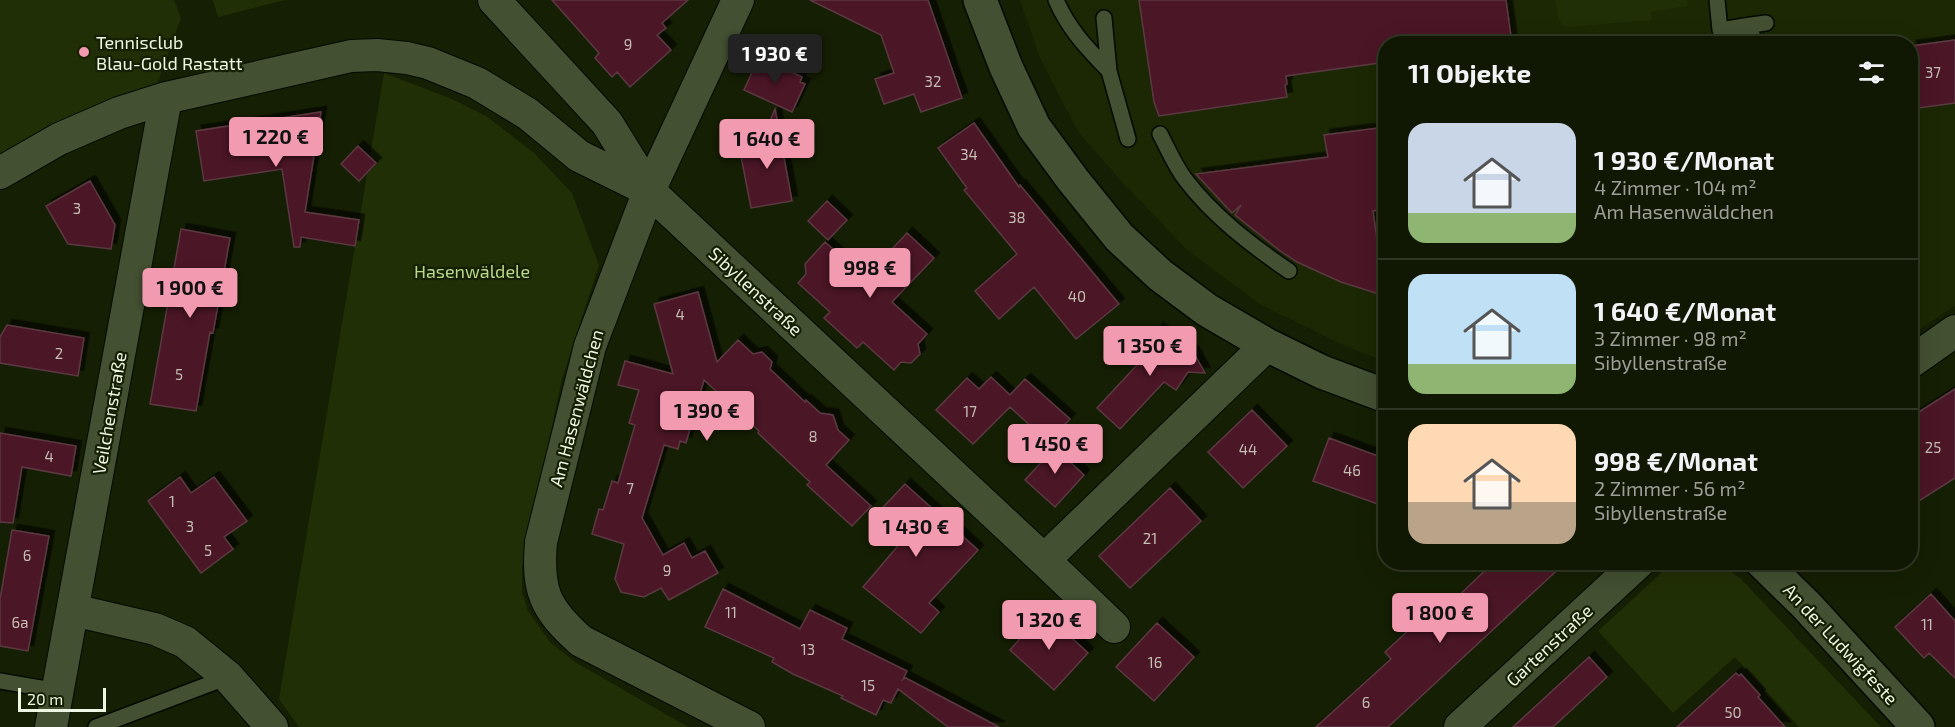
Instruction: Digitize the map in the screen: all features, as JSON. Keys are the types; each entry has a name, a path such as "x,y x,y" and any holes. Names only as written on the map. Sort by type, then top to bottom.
{"street":[{"name":"Sibyllenstraße","path":"494,0 607,123 649,191 1114,627"},
{"name":"Am Hasenwäldchen","path":"738,0 649,191 590,346 541,542 539,568 542,590 551,611 581,641 749,727"},
{"path":"980,0 1006,67 1034,127 1119,237 1160,275 1207,310 1267,345 1322,372 1378,393"},
{"path":"0,173 59,139 119,113 166,98 351,56 377,55 428,63 477,83 528,114 579,156 649,191"},
{"name":"Veilchenstraße","path":"51,727 166,98"},
{"path":"1918,357 1955,331"},
{"path":"1044,560 1267,345"},
{"name":"Gartenstraße","path":"1460,727 1630,570"},
{"name":"An der Ludwigfeste","path":"1770,570 1806,605 1918,727"},
{"path":"74,610 155,630 185,642 228,677 272,727"}],"lane":[{"path":"1056,0 1064,20 1081,43 1109,71"},
{"path":"1717,0 1720,30 1758,24 1755,36"},
{"path":"1104,18 1109,71 1128,139"},
{"path":"1160,134 1184,178 1217,214 1252,246 1289,271"},
{"path":"96,727 228,677"},
{"path":"0,681 58,691"}],"shaded area":[{"path":"1020,0 1955,0 1955,306 1918,330 1918,36 1378,36 1378,359 1341,344 1261,305 1187,250 1078,132 1039,56"}],"green space":[{"name":"Tennisclub Blau-Gold Rastatt","path":"0,0 174,0 181,18 156,87 0,161"},
{"path":"213,0 285,0 218,17"},
{"path":"1555,0 1687,0 1688,6 1651,12 1652,20 1569,27 1562,25"},
{"name":"Hasenwäldele","path":"384,73 452,99 486,116 534,153 572,193 599,265 562,379 522,568 522,591 528,611 550,642 575,662 688,727 299,727 279,699"},
{"path":"1664,570 1728,570 1740,578 1881,727 1799,727 1735,657 1673,713 1598,631"}],"building":[{"path":"552,0 688,0 662,23 666,28 657,35 671,50 630,87 617,72 612,77 595,58 599,53"},
{"path":"810,0 928,0 962,98 921,112 914,94 884,104 875,79 894,73 881,35"},
{"path":"1139,0 1506,0 1511,36 1378,36 1378,63 1286,76 1287,97 1159,116 1154,102"},
{"path":"1955,40 1955,103 1918,108 1918,45"},
{"path":"759,57 802,77 800,82 805,84 792,112 744,90"},
{"path":"775,109 792,201 751,208 740,151 759,148"},
{"path":"321,112 305,212 359,220 355,246 301,237 300,247 294,247 282,169 204,181 196,131"},
{"path":"974,123 1019,187 1020,185 1119,304 1076,339 1034,287 999,319 975,291 1017,254 964,190 967,188 938,148"},
{"path":"1378,128 1378,210 1373,211 1378,246 1378,294 1341,282 1297,262 1235,215 1241,205 1232,213 1196,174 1328,157 1324,135"},
{"path":"358,146 376,163 359,181 341,164"},
{"path":"90,181 115,225 111,249 68,244 46,206"},
{"path":"827,201 847,220 828,240 808,221"},
{"path":"181,229 230,238 196,411 150,404"},
{"path":"907,233 934,258 892,302 927,334 918,344 920,354 911,363 901,362 894,370 863,342 857,348 824,318 830,312 798,283 806,274 805,264 825,242 865,278"},
{"path":"698,292 717,362 738,340 753,354 762,352 772,362 770,369 805,402 806,400 820,413 833,415 838,430 849,440 826,465 871,506 852,526 807,485 810,482 704,380 686,443 680,441 678,449 664,445 642,518 663,555 684,543 692,558 705,551 718,573 669,600 661,588 644,597 621,592 615,579 624,544 592,534 599,509 603,510 612,481 618,483 635,425 629,423 639,390 618,385 625,361 673,374 654,304"},
{"path":"7,325 84,338 78,376 0,363 0,337"},
{"path":"1158,328 1193,352 1205,373 1188,372 1176,390 1164,382 1120,429 1097,408 1138,364 1135,362"},
{"path":"991,377 1010,395 1025,379 1070,419 1048,442 1010,407 973,444 936,410 967,378 979,389"},
{"path":"1955,389 1955,478 1918,502 1918,413"},
{"path":"1252,410 1287,446 1243,488 1208,452"},
{"path":"0,433 76,446 71,476 22,467 13,523 0,522"},
{"path":"1066,435 1069,461 1084,475 1055,507 1025,480"},
{"path":"1329,438 1378,456 1378,504 1313,481"},
{"path":"180,477 191,493 214,477 247,521 224,537 233,549 201,573 148,501"},
{"path":"905,484 978,550 929,603 939,612 921,633 863,587 897,547 870,521"},
{"path":"1170,488 1201,521 1130,588 1099,556"},
{"path":"12,530 49,536 28,651 0,646 0,599"},
{"path":"1486,570 1557,570 1388,727 1316,727 1391,659 1385,652 1424,616 1430,623"},
{"path":"723,589 800,629 810,610 847,628 842,639 907,671 904,677 999,727 948,727 898,689 891,703 883,700 876,715 841,698 843,696 793,674 772,662 774,658 705,627"},
{"path":"1931,594 1955,621 1955,678 1929,653 1924,658 1895,627"},
{"path":"1044,612 1088,653 1054,690 1010,650"},
{"path":"1157,623 1194,657 1154,701 1116,667"},
{"path":"1589,657 1607,677 1553,727 1513,727"},
{"path":"1736,673 1739,676 1741,674 1785,727 1677,727"}],"place":[{"name":"Tennisclub Blau-Gold Rastatt","path":"84,52"}]}
